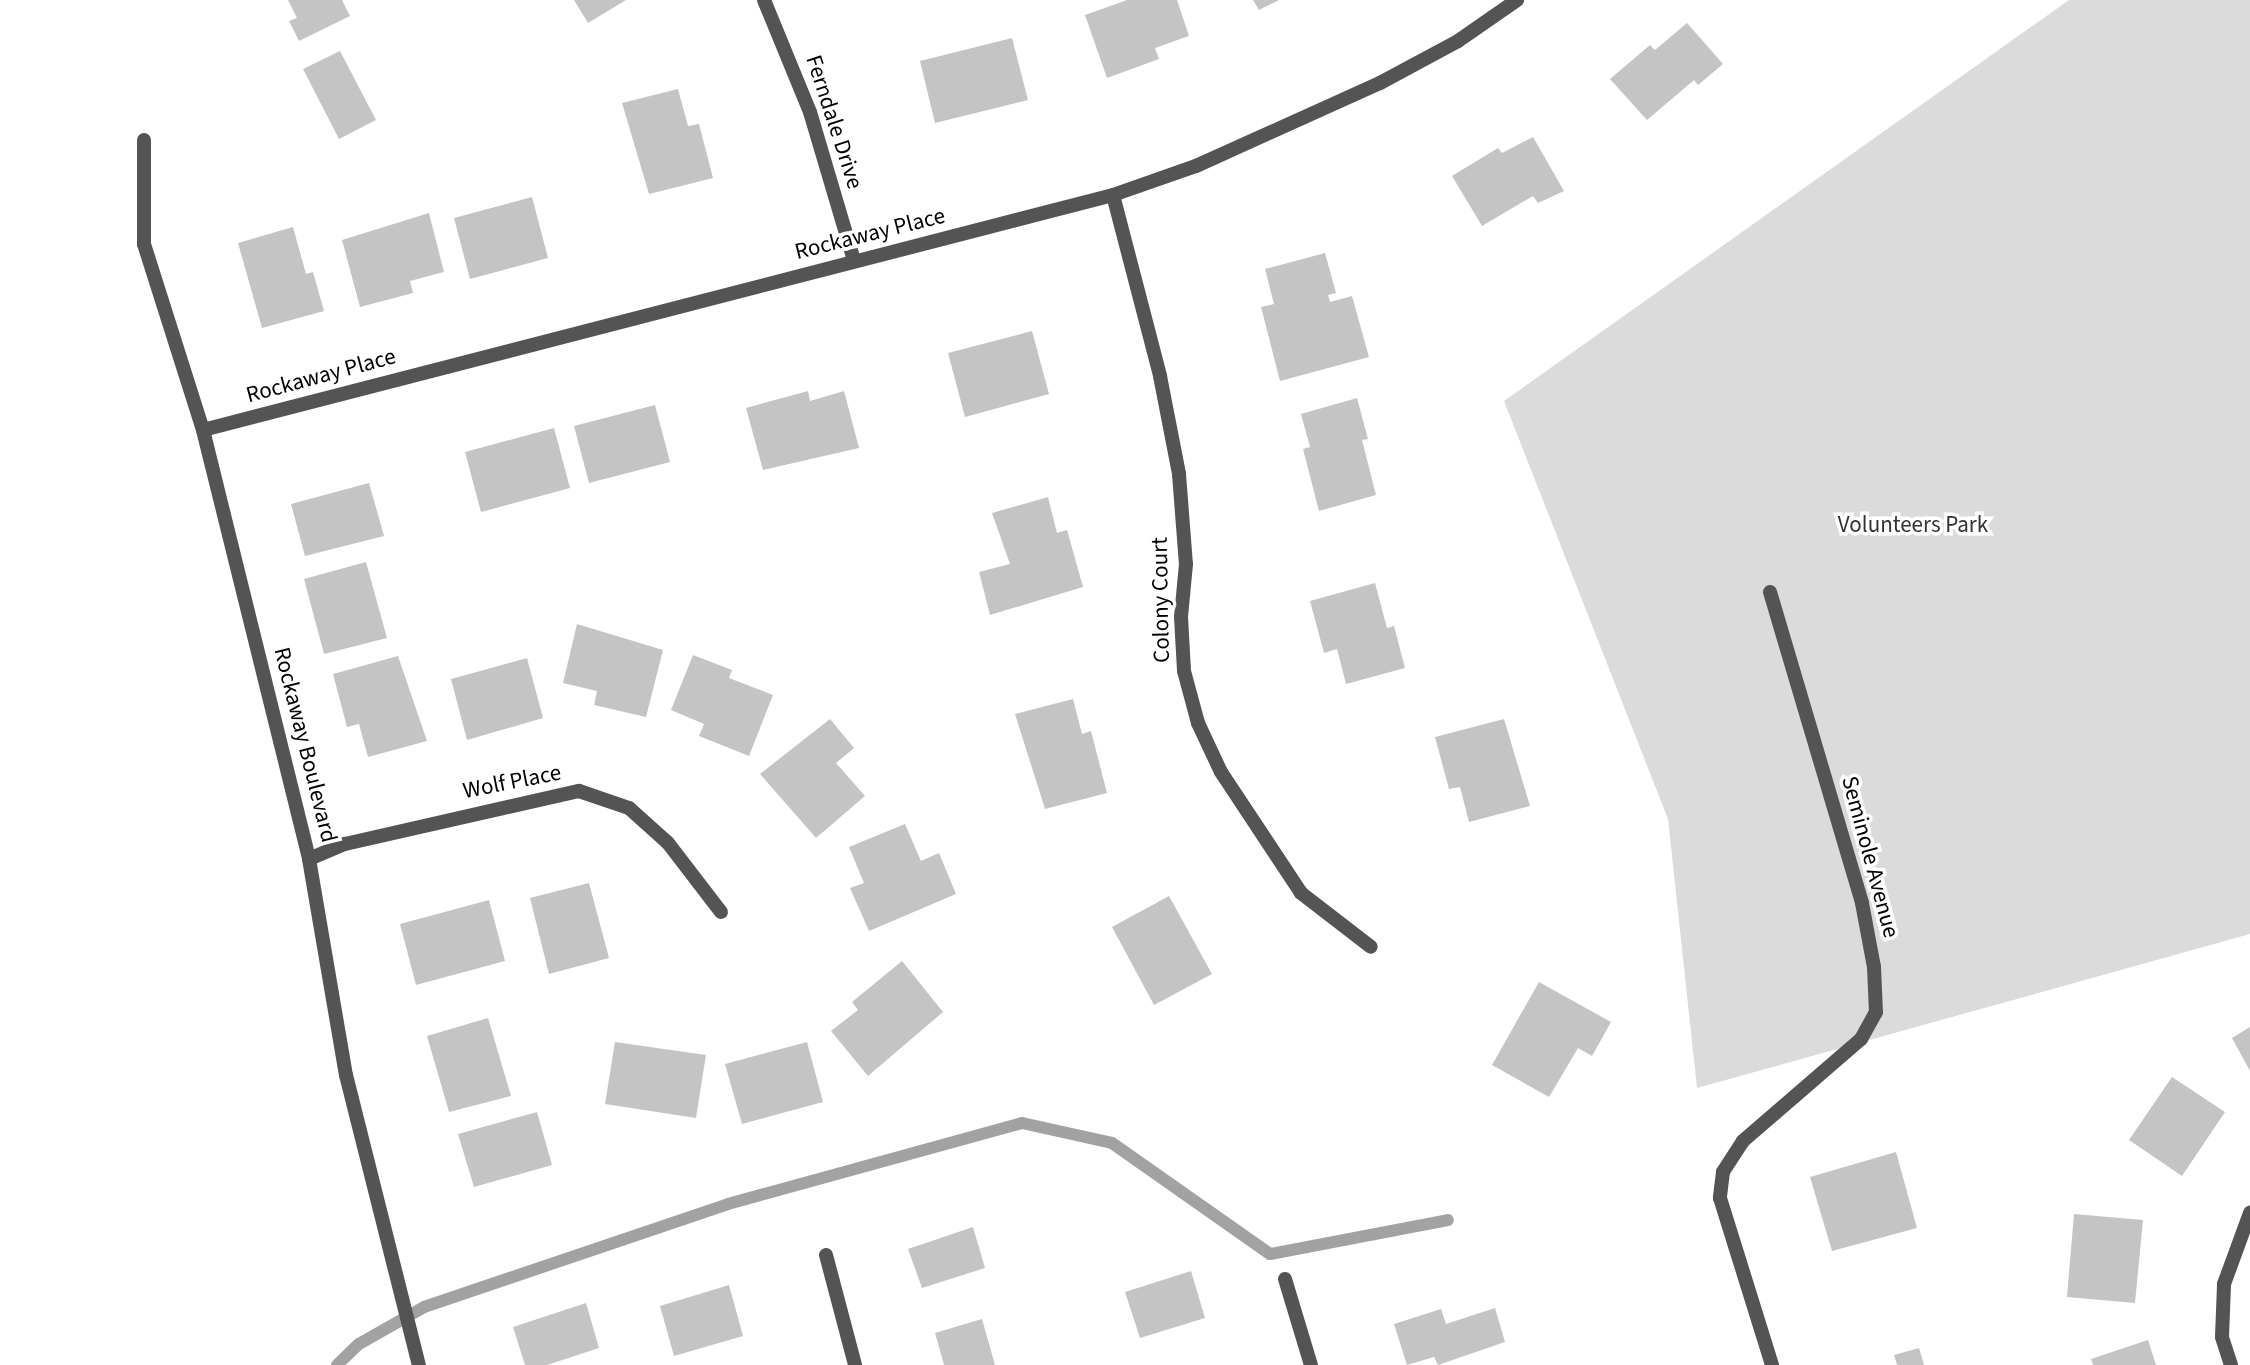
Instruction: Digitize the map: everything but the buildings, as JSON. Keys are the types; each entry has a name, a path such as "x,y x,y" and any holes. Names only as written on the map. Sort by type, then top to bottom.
{"street":[{"name":"Ferndale Drive","path":"764,0 810,112 855,261"},
{"name":"Rockaway Place","path":"203,430 1113,195 1196,166 1380,83 1458,41 1517,0"},
{"name":"Rockaway Boulevard","path":"144,140 144,244 203,430 309,859 346,1074 384,1236 419,1363"},
{"name":"Colony Court","path":"1113,195 1160,376 1179,474 1186,564 1181,617 1184,671 1198,723 1221,772 1301,893 1371,947"},
{"name":"Seminole Avenue","path":"1770,592 1862,903 1874,967 1876,1012 1861,1039 1744,1141 1723,1172 1720,1198 1772,1365"},
{"name":"Wolf Place","path":"309,859 345,844 579,792 629,808 668,843 721,912"},
{"path":"2231,1365 2222,1337 2224,1284 2250,1213"},
{"path":"826,1255 856,1365"},
{"path":"1285,1279 1311,1365"}],"green space":[{"name":"Volunteers Park","path":"2069,0 2250,0 2250,934 1697,1088 1668,819 1504,401"}],"waterway":[{"path":"337,1365 359,1344 424,1307 728,1204 1022,1123 1112,1143 1270,1254 1448,1220"}]}
